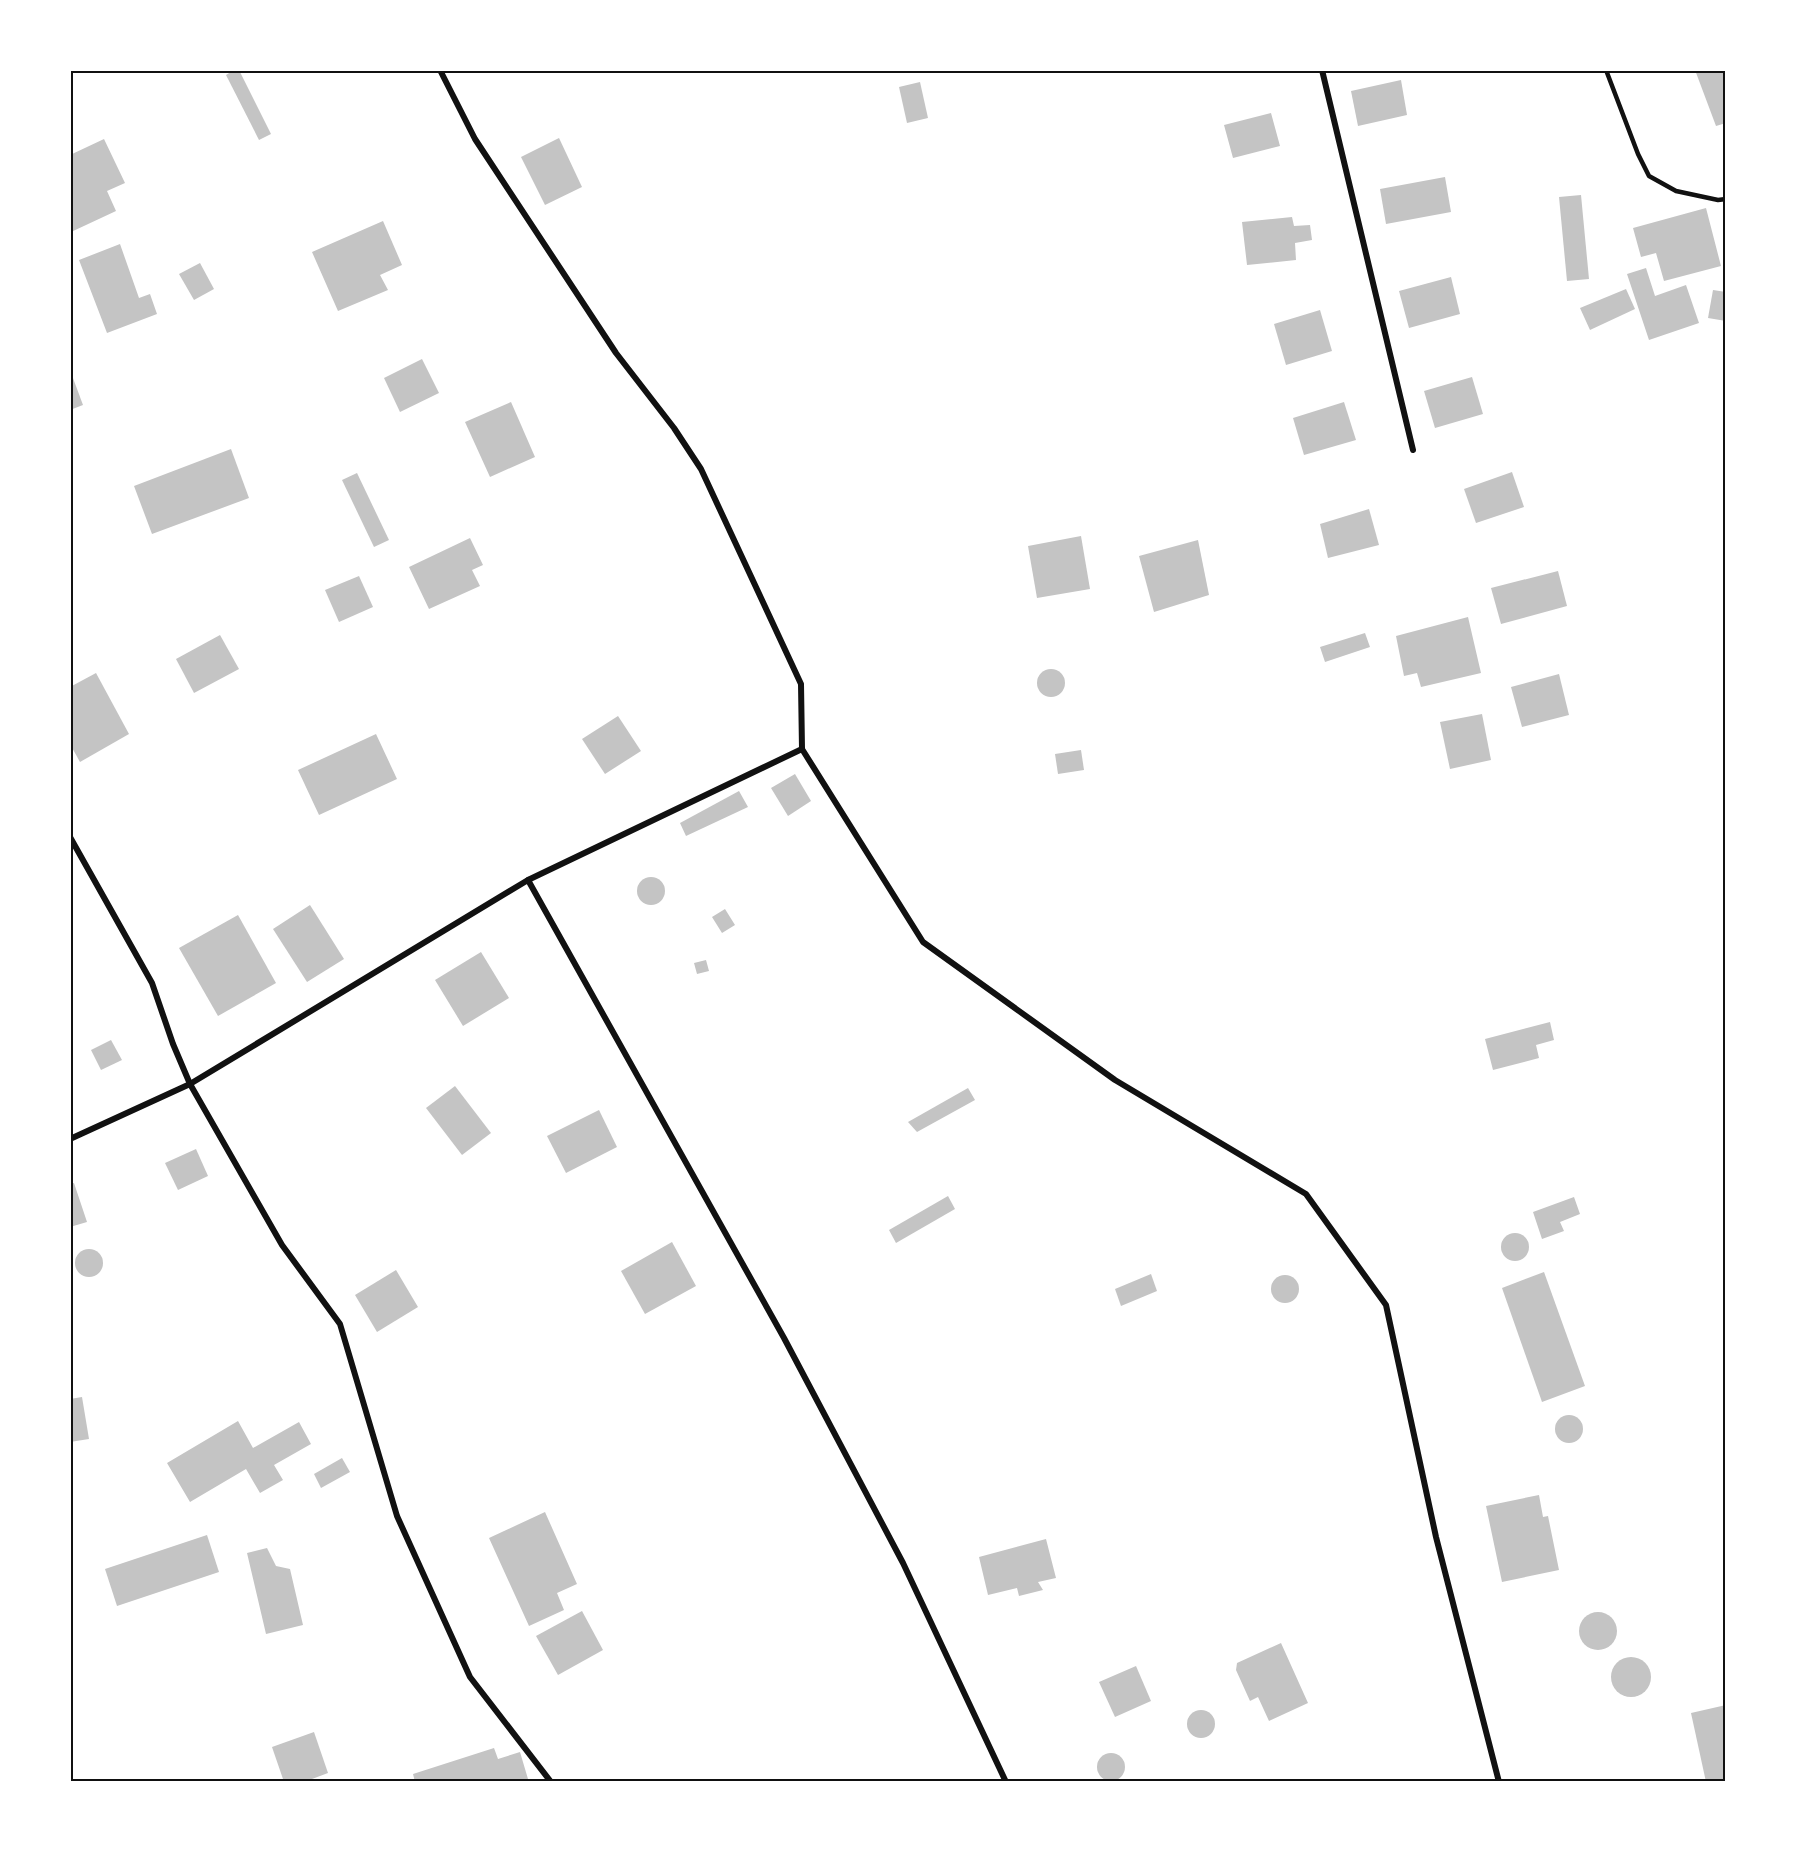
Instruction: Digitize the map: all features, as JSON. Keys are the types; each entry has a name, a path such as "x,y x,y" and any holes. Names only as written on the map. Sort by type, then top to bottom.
{"street":[{"path":"440,70 488,158 616,353 674,428 701,469 801,684 802,749 923,942 1115,1080 1306,1194 1386,1305 1436,1537 1498,1782"},
{"path":"1322,70 1413,450"},
{"path":"70,1139 190,1084 528,880 802,749"},
{"path":"70,837 152,983 172,1044 190,1084 282,1245 340,1324 397,1516 470,1677 551,1782"},
{"path":"528,880 778,1328 898,1553 1006,1782"}],"lane":[{"path":"1606,70 1638,154 1650,176 1676,191 1718,200 1725,199"}],"building":[{"path":"239,70 271,134 259,140 226,75"},
{"path":"1695,70 1726,70 1726,123 1716,126"},
{"path":"1401,80 1407,115 1358,126 1351,91"},
{"path":"920,82 928,118 907,123 899,87"},
{"path":"1271,113 1280,146 1233,158 1224,125"},
{"path":"559,138 582,187 545,205 521,157"},
{"path":"104,139 125,183 107,191 116,211 71,232 70,155"},
{"path":"1445,177 1451,212 1386,224 1380,189"},
{"path":"1581,195 1589,279 1567,281 1559,197"},
{"path":"1706,208 1721,266 1664,281 1656,253 1641,257 1633,228"},
{"path":"1292,217 1294,226 1310,225 1312,240 1295,243 1296,260 1247,265 1242,222"},
{"path":"383,221 402,265 380,275 388,290 338,311 312,252"},
{"path":"120,244 139,298 150,294 157,314 107,333 79,260"},
{"path":"200,263 214,289 194,300 179,274"},
{"path":"1646,268 1655,296 1686,285 1699,323 1649,340 1627,274"},
{"path":"1451,277 1460,314 1409,328 1399,291"},
{"path":"1626,289 1635,309 1590,330 1580,308"},
{"path":"1713,290 1726,292 1726,321 1708,318"},
{"path":"1320,310 1332,351 1286,365 1274,324"},
{"path":"422,359 439,393 400,412 384,378"},
{"path":"70,370 83,405 70,410"},
{"path":"1472,377 1483,414 1435,428 1424,391"},
{"path":"511,402 535,457 490,477 465,422"},
{"path":"1344,402 1356,440 1304,455 1293,418"},
{"path":"231,449 249,498 152,534 134,486"},
{"path":"1512,472 1524,507 1476,523 1464,489"},
{"path":"357,473 389,540 374,547 342,480"},
{"path":"1369,509 1379,545 1328,558 1320,524"},
{"path":"1081,536 1090,589 1037,598 1028,546"},
{"path":"470,538 483,565 472,570 480,586 429,609 409,567"},
{"path":"1198,540 1209,595 1154,612 1139,556"},
{"path":"1558,571 1567,606 1501,624 1491,588"},
{"path":"359,576 373,607 339,622 325,590"},
{"path":"1468,617 1481,673 1421,687 1417,673 1404,676 1396,636"},
{"path":"1365,633 1370,647 1325,662 1320,647"},
{"path":"220,635 239,669 194,693 176,659"},
{"path":"1051,669 1061,673 1065,683 1061,693 1051,697 1041,693 1037,683 1041,673"},
{"path":"96,673 129,734 80,762 70,744 70,687"},
{"path":"1559,674 1569,715 1522,727 1511,687"},
{"path":"1482,714 1491,760 1450,769 1440,722"},
{"path":"618,716 641,751 605,774 582,739"},
{"path":"376,734 397,779 319,815 298,770"},
{"path":"1081,750 1084,770 1058,774 1055,754"},
{"path":"795,774 811,801 788,816 771,788"},
{"path":"739,791 748,807 686,836 680,823"},
{"path":"651,877 661,881 665,891 661,901 651,905 641,901 637,891 641,881"},
{"path":"310,905 344,959 307,982 273,929"},
{"path":"725,909 735,925 722,933 712,917"},
{"path":"238,915 276,983 218,1016 179,948"},
{"path":"481,952 509,998 463,1026 435,980"},
{"path":"706,960 709,971 697,974 694,963"},
{"path":"1550,1022 1554,1040 1536,1045 1539,1058 1493,1070 1485,1039"},
{"path":"111,1040 122,1060 101,1070 91,1050"},
{"path":"455,1086 491,1133 462,1155 426,1108"},
{"path":"968,1088 975,1100 917,1132 908,1122"},
{"path":"599,1110 617,1147 566,1173 547,1136"},
{"path":"196,1149 208,1176 178,1190 165,1163"},
{"path":"74,1183 87,1222 70,1227 70,1184"},
{"path":"948,1196 955,1209 896,1243 889,1230"},
{"path":"1574,1197 1580,1214 1560,1222 1564,1231 1542,1239 1533,1212"},
{"path":"1515,1233 1525,1237 1529,1247 1525,1257 1515,1261 1505,1257 1501,1247 1505,1237"},
{"path":"672,1242 696,1286 645,1314 621,1271"},
{"path":"89,1249 99,1253 103,1263 99,1273 89,1277 79,1273 75,1263 79,1253"},
{"path":"396,1270 418,1307 377,1332 355,1295"},
{"path":"1544,1272 1585,1386 1542,1402 1502,1288"},
{"path":"1151,1274 1157,1291 1121,1306 1115,1289"},
{"path":"1285,1275 1295,1279 1299,1289 1295,1299 1285,1303 1275,1299 1271,1289 1275,1279"},
{"path":"82,1397 89,1439 70,1442 70,1399"},
{"path":"1569,1415 1579,1419 1583,1429 1579,1439 1569,1443 1559,1439 1555,1429 1559,1419"},
{"path":"238,1421 253,1448 299,1422 311,1444 274,1465 283,1480 260,1493 246,1469 190,1502 167,1463"},
{"path":"342,1458 350,1472 321,1488 314,1474"},
{"path":"1539,1495 1543,1517 1548,1516 1559,1570 1502,1582 1486,1506"},
{"path":"545,1512 577,1584 557,1593 564,1610 529,1626 489,1538"},
{"path":"207,1535 219,1572 117,1606 105,1569"},
{"path":"1046,1539 1056,1578 1038,1582 1043,1590 1019,1596 1017,1588 988,1595 979,1557"},
{"path":"267,1548 276,1566 290,1569 303,1625 266,1634 247,1553"},
{"path":"582,1611 603,1650 558,1675 536,1636"},
{"path":"1598,1612 1611,1618 1617,1631 1611,1644 1598,1650 1585,1644 1579,1631 1585,1618"},
{"path":"1281,1643 1308,1703 1269,1721 1258,1697 1250,1701 1236,1670 1237,1663"},
{"path":"1631,1657 1645,1663 1651,1677 1645,1691 1631,1697 1617,1691 1611,1677 1617,1663"},
{"path":"1136,1666 1151,1701 1115,1717 1099,1682"},
{"path":"1726,1705 1726,1782 1706,1782 1691,1713"},
{"path":"1201,1710 1211,1714 1215,1724 1211,1734 1201,1738 1191,1734 1187,1724 1191,1714"},
{"path":"314,1732 328,1773 304,1782 284,1782 272,1747"},
{"path":"494,1748 498,1759 520,1752 528,1779 519,1782 415,1782 413,1774"},
{"path":"1111,1753 1121,1757 1125,1767 1121,1777 1111,1781 1101,1777 1097,1767 1101,1757"}]}
